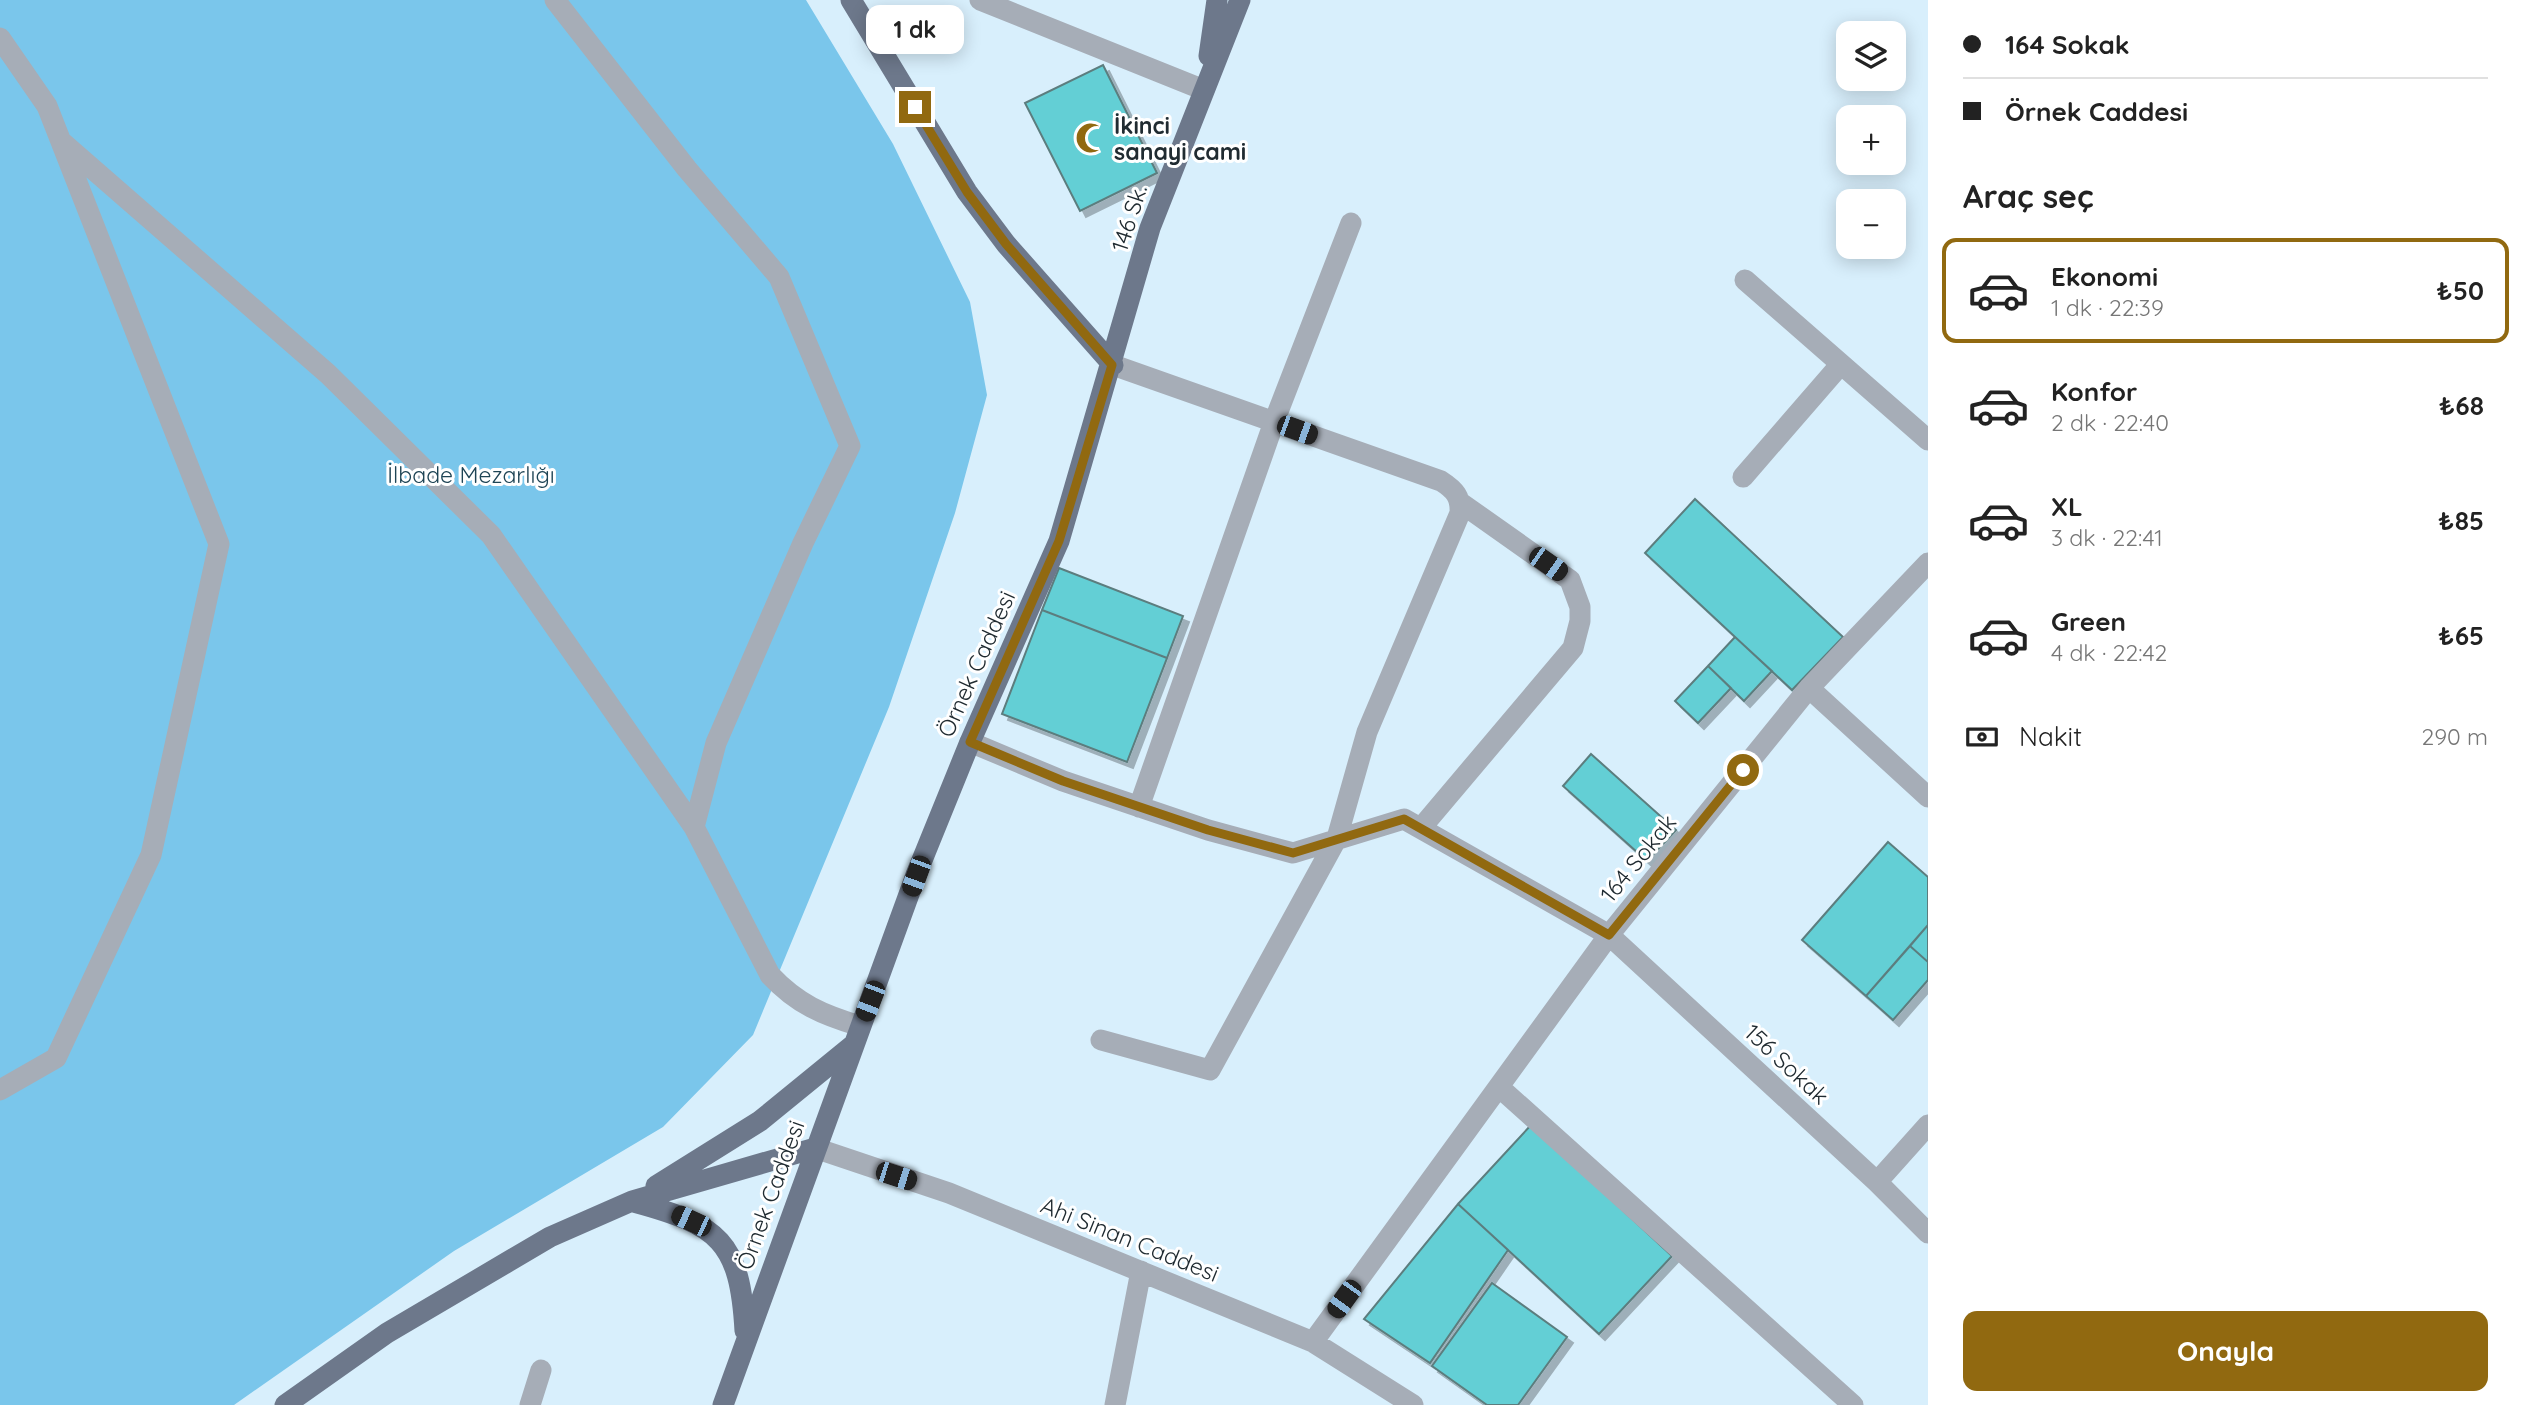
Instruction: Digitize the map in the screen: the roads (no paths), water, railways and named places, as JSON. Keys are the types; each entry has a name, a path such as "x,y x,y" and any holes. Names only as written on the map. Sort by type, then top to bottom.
{"main road":[{"path":"850,0 967,192 1006,244 1112,365"},
{"path":"1204,90 1217,0"},
{"path":"1204,90 1240,0"},
{"name":"146 Sk.","path":"1112,365 1150,228 1204,90"},
{"name":"Örnek Caddesi","path":"723,1405 857,1035 970,742 1059,541 1112,365"},
{"path":"632,1201 760,1121 857,1035"},
{"path":"285,1405 387,1332 550,1237 632,1201 815,1148"},
{"path":"632,1201 673,1212 710,1230 729,1250 739,1275 746,1340"}],"street":[{"path":"555,0 687,169 779,277 850,446 803,543 716,743 694,827"},
{"path":"980,0 1204,90"},
{"path":"0,37 47,106 219,544 151,855 56,1058 0,1090"},
{"path":"60,140 328,374 491,534 694,827 770,975 788,995 857,1035"},
{"path":"1139,807 1273,422 1351,223"},
{"path":"1745,280 1928,440"},
{"path":"1743,477 1841,364"},
{"path":"1101,1040 1210,1070 1337,838 1367,733 1460,513 1461,503 1457,493 1441,481 1112,365"},
{"path":"970,742 1063,781 1139,807 1293,853 1404,819 1421,828 1573,648 1580,621 1580,607 1570,580 1461,503"},
{"name":"164 Sokak","path":"1313,1342 1609,935 1809,688 1923,576"},
{"path":"1809,688 1928,797"},
{"name":"156 Sokak","path":"1421,828 1609,935 1877,1182 1928,1233"},
{"path":"1499,1087 1853,1405"},
{"path":"1877,1182 1928,1125"},
{"name":"Ahi Sinan Caddesi","path":"815,1148 949,1193 1313,1342 1413,1405"},
{"path":"1115,1405 1141,1271"},
{"path":"530,1405 541,1370"}],"place":[{"name":"İkinci sanayi cami","path":"1091,138"}],"park label":[{"name":"İlbade Mezarlığı","path":"471,474"}]}
